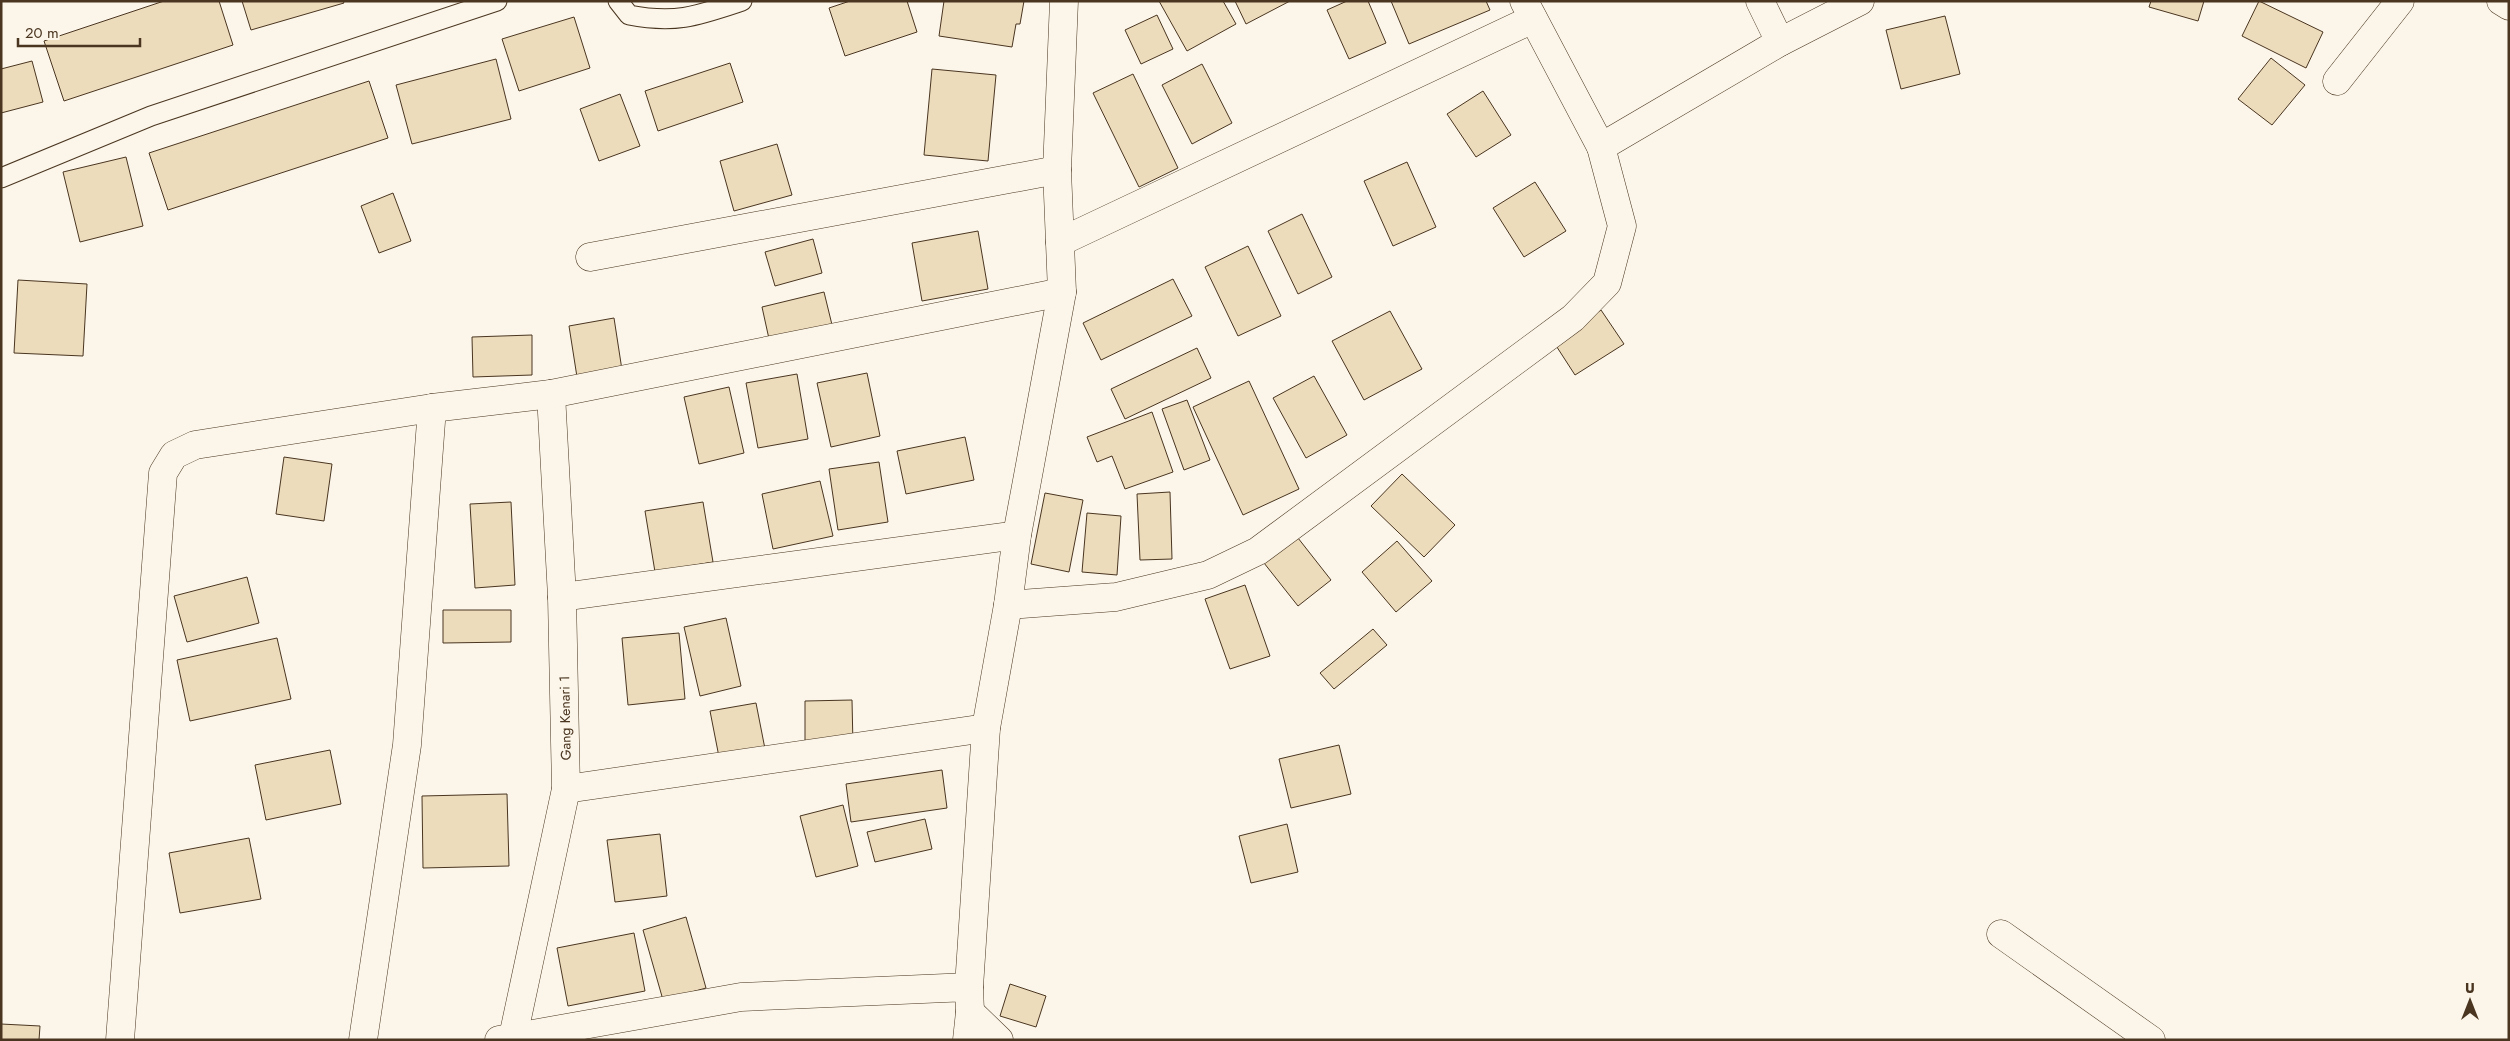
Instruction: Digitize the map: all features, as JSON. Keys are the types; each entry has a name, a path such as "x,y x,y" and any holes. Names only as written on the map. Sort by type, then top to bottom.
{"street":[{"path":"967,1040 986,728 1008,605 1017,535 1062,292 1057,170 1064,1"},
{"path":"1760,1 1780,42"},
{"path":"1601,147 1780,42 1860,1"},
{"path":"2337,81 2400,1"},
{"path":"2501,1 2509,6"},
{"path":"1008,605 1116,597 1208,575 1258,551 1573,318 1607,283 1622,226 1601,147 1529,10 1060,242"},
{"path":"590,257 1057,170"},
{"path":"120,1040 164,473 174,456 196,445 432,408 552,394 1062,292"},
{"name":"Gang Kenari 1","path":"506,1038 566,789 562,597 552,394"},
{"path":"363,1040 407,746 432,408"},
{"path":"562,597 1017,535"},
{"path":"566,789 986,728"},
{"path":"2001,934 2151,1040"},
{"path":"506,1038 741,998 969,999"},
{"path":"969,999 999,1040"}],"lane":[{"path":"1,178 151,116 497,1"},
{"path":"618,1 629,15 658,21 694,17 742,1"}],"building":[{"path":"164,1 219,1 233,45 64,101 44,41"},
{"path":"242,1 343,1 344,3 251,30"},
{"path":"850,1 907,1 917,32 845,56 829,8"},
{"path":"944,1 1024,1 1020,24 1016,24 1012,47 939,36"},
{"path":"1159,1 1223,1 1236,24 1187,51"},
{"path":"1235,1 1290,1 1246,24"},
{"path":"1347,1 1368,1 1386,43 1349,59 1327,10"},
{"path":"1391,1 1486,1 1490,10 1409,44"},
{"path":"2151,1 2204,1 2198,21 2149,7"},
{"path":"2259,1 2323,32 2306,68 2242,36"},
{"path":"1157,15 1173,49 1141,64 1125,30"},
{"path":"1945,16 1960,74 1901,89 1886,30"},
{"path":"574,17 590,68 519,91 502,39"},
{"path":"2271,58 2305,85 2272,125 2238,99"},
{"path":"496,59 511,119 412,144 396,85"},
{"path":"32,61 43,102 1,113 1,69"},
{"path":"730,63 743,102 658,131 645,91"},
{"path":"1202,64 1232,123 1192,144 1162,85"},
{"path":"932,69 996,75 988,161 924,155"},
{"path":"1133,74 1178,168 1139,187 1093,93"},
{"path":"369,81 388,138 168,210 149,153"},
{"path":"1483,91 1511,135 1476,157 1447,114"},
{"path":"620,94 640,146 599,161 580,109"},
{"path":"777,144 792,195 734,211 720,161"},
{"path":"126,157 143,226 80,242 63,172"},
{"path":"1407,162 1436,227 1393,246 1364,181"},
{"path":"1535,182 1566,231 1524,257 1493,208"},
{"path":"393,193 411,241 379,253 361,206"},
{"path":"1302,214 1332,277 1298,294 1268,231"},
{"path":"978,231 988,289 922,301 912,243"},
{"path":"813,239 822,273 775,286 765,252"},
{"path":"1248,246 1281,316 1238,336 1205,267"},
{"path":"1173,279 1192,316 1101,360 1083,323"},
{"path":"18,280 87,284 83,356 14,353"},
{"path":"824,292 834,333 771,348 762,307"},
{"path":"1601,310 1624,344 1575,375 1553,341"},
{"path":"1390,311 1422,369 1364,400 1332,341"},
{"path":"614,318 622,370 577,377 569,326"},
{"path":"532,335 532,375 473,377 472,337"},
{"path":"1197,348 1211,378 1125,419 1111,389"},
{"path":"867,373 880,436 831,447 817,383"},
{"path":"797,374 808,439 758,448 746,383"},
{"path":"1314,376 1347,435 1306,458 1273,398"},
{"path":"1249,381 1299,489 1243,515 1193,407"},
{"path":"729,387 744,453 699,464 684,397"},
{"path":"1187,400 1210,460 1184,470 1162,409"},
{"path":"1152,412 1173,472 1125,489 1112,456 1097,462 1087,437"},
{"path":"965,437 974,480 906,494 897,451"},
{"path":"284,457 332,464 324,521 276,514"},
{"path":"879,462 888,522 838,530 829,469"},
{"path":"1402,474 1455,525 1424,557 1371,506"},
{"path":"820,481 833,536 773,549 762,494"},
{"path":"1170,492 1172,559 1140,560 1137,494"},
{"path":"1045,493 1083,500 1069,572 1031,564"},
{"path":"511,502 515,585 475,588 470,504"},
{"path":"703,502 713,562 655,572 645,511"},
{"path":"1087,513 1121,516 1117,575 1082,572"},
{"path":"1298,538 1331,580 1298,606 1264,563"},
{"path":"1397,541 1432,581 1396,612 1362,572"},
{"path":"247,577 259,623 187,642 174,596"},
{"path":"1245,585 1270,656 1230,669 1205,599"},
{"path":"443,610 511,610 511,642 443,643"},
{"path":"726,618 741,686 700,696 684,627"},
{"path":"1373,629 1387,645 1334,689 1320,673"},
{"path":"679,633 685,699 628,705 622,638"},
{"path":"277,638 291,699 190,721 177,660"},
{"path":"852,700 853,746 805,748 805,701"},
{"path":"756,703 766,754 720,762 710,711"},
{"path":"1339,745 1351,794 1291,808 1279,759"},
{"path":"330,750 341,804 266,820 255,765"},
{"path":"942,770 947,808 851,822 846,784"},
{"path":"507,794 509,866 423,868 422,796"},
{"path":"843,805 858,866 816,877 800,816"},
{"path":"925,819 932,849 875,862 867,832"},
{"path":"1287,824 1298,872 1251,883 1239,836"},
{"path":"660,834 667,896 615,902 607,840"},
{"path":"249,838 261,899 180,913 169,853"},
{"path":"686,917 706,988 663,1000 643,930"},
{"path":"634,933 645,991 568,1006 557,948"},
{"path":"1010,984 1046,996 1036,1027 1000,1016"},
{"path":"1,1024 40,1026 39,1040 1,1040"}]}
